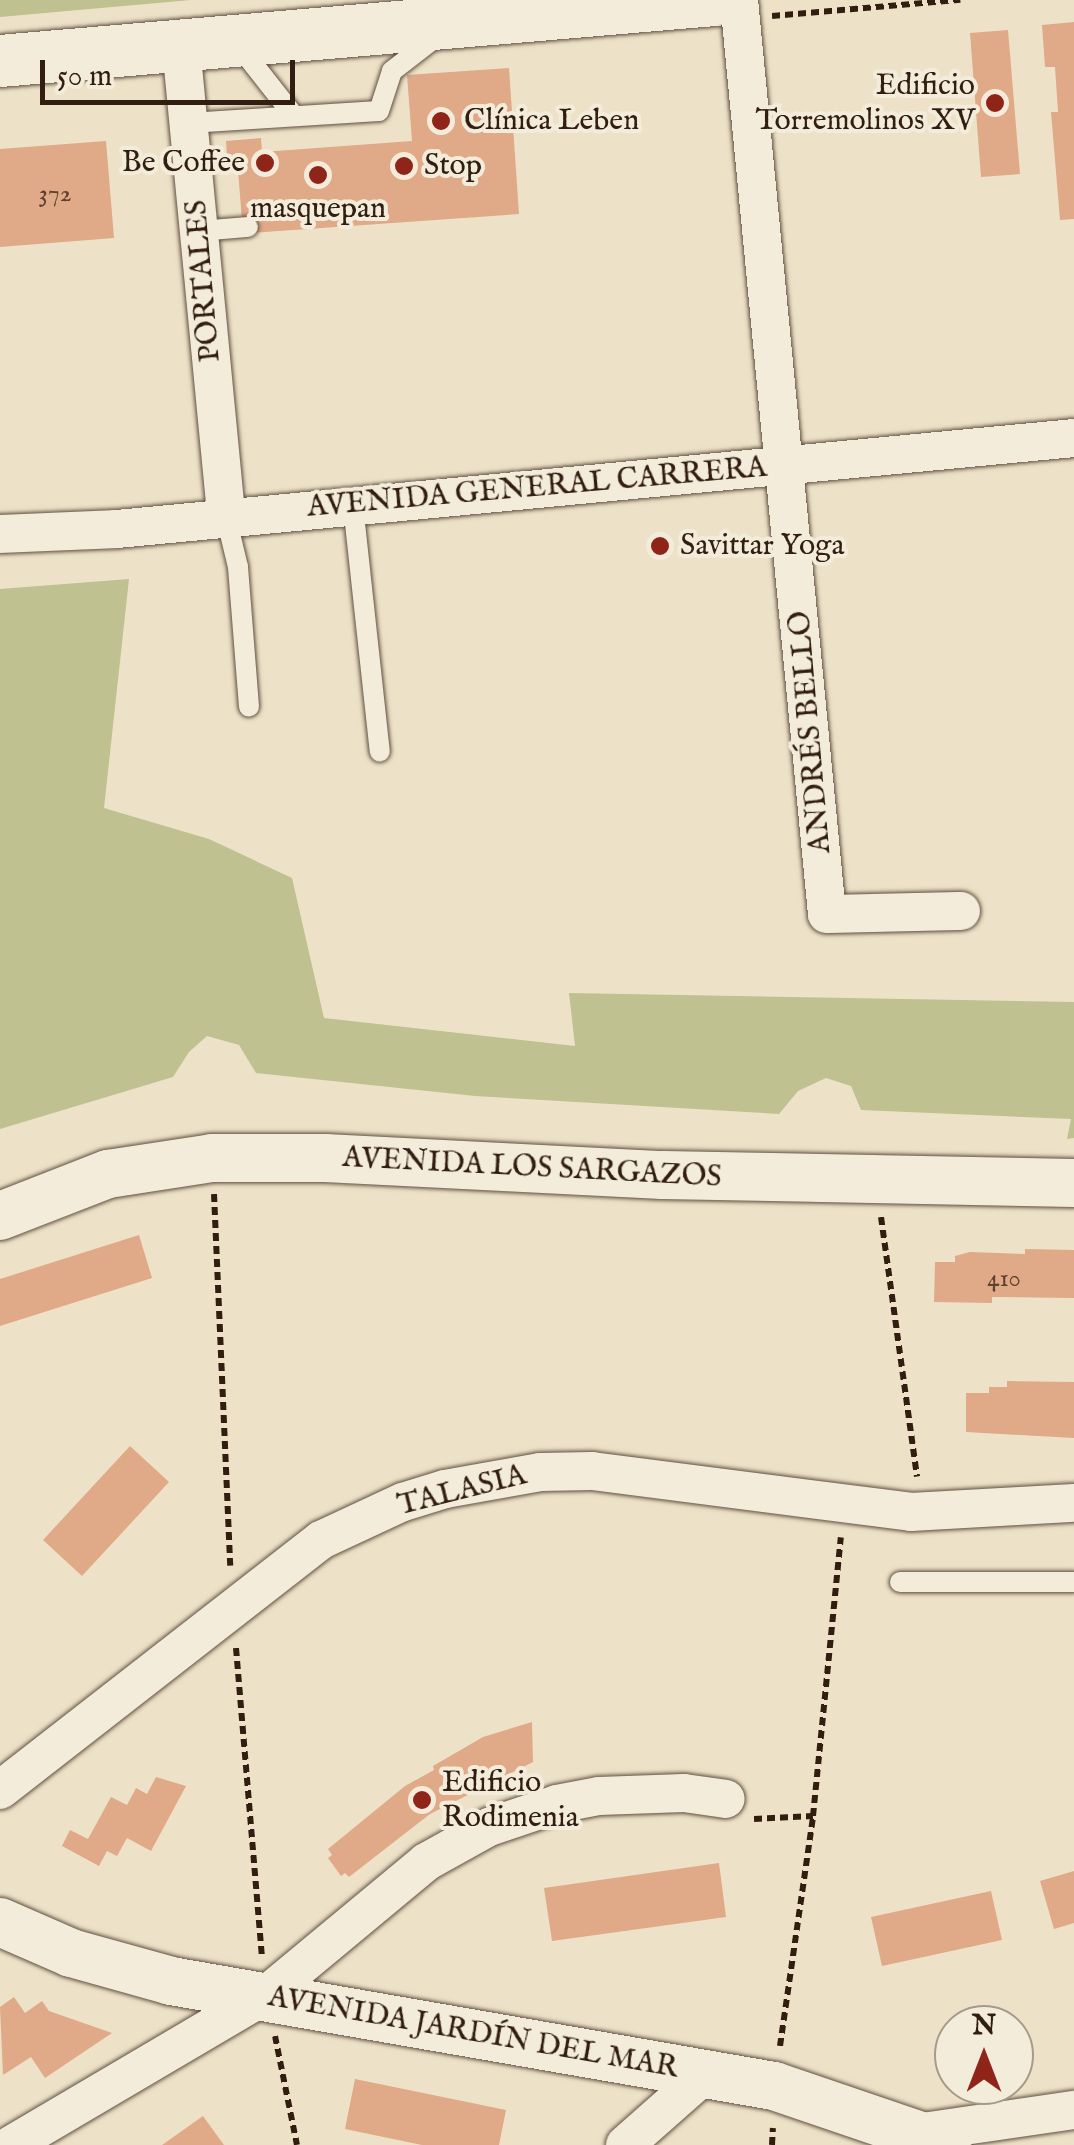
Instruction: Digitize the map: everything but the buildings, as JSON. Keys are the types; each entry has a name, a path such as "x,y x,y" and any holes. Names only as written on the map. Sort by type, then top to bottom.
{"main road":[{"path":"0,62 715,0"}],"street":[{"name":"ANDRÉS BELLO","path":"740,0 827,914 961,911"},
{"name":"PORTALES","path":"181,46 226,517"},
{"name":"AVENIDA GENERAL CARRERA","path":"0,534 117,529 1074,438"},
{"name":"AVENIDA LOS SARGAZOS","path":"0,1216 108,1174 212,1158 1074,1183"},
{"name":"TALASIA","path":"0,1790 321,1540 402,1502 489,1479 592,1471 911,1512 1074,1502"},
{"path":"12,2145 266,1995 426,1862 490,1827 557,1804 599,1796 684,1793 726,1799"},
{"name":"AVENIDA JARDÍN DEL MAR","path":"0,1922 121,1969 774,2086 932,2139"},
{"path":"625,2145 704,2074"},
{"path":"932,2139 1074,2110"}],"lane":[{"path":"188,122 379,111 392,71 455,22"},
{"path":"236,41 294,116"},
{"path":"200,232 248,227"},
{"path":"353,505 380,752"},
{"path":"226,517 238,568 249,707"},
{"path":"900,1582 1074,1582"}],"path":[{"path":"212,1158 232,1607 266,1995 297,2145"},
{"path":"876,1180 918,1489 911,1512"},
{"path":"772,2145 774,2086 813,1816 844,1506"},
{"path":"726,1799 749,1820 813,1816"}],"green space":[{"path":"0,0 191,0 0,17"},
{"path":"129,579 104,808 209,839 292,878 324,1018 575,1046 569,993 1074,1002 1074,1138 1067,1139 1071,1119 861,1110 851,1086 826,1078 798,1091 779,1114 475,1096 256,1073 239,1045 207,1036 189,1052 173,1077 0,1129 0,589"}],"place":[{"name":"Edificio Torremolinos XV","path":"995,103"},
{"name":"Clínica Leben","path":"441,121"},
{"name":"Be Coffee","path":"265,163"},
{"name":"Stop","path":"404,166"},
{"name":"masquepan","path":"318,175"},
{"name":"Savittar Yoga","path":"660,546"},
{"name":"Edificio Rodimenia","path":"422,1800"}]}
